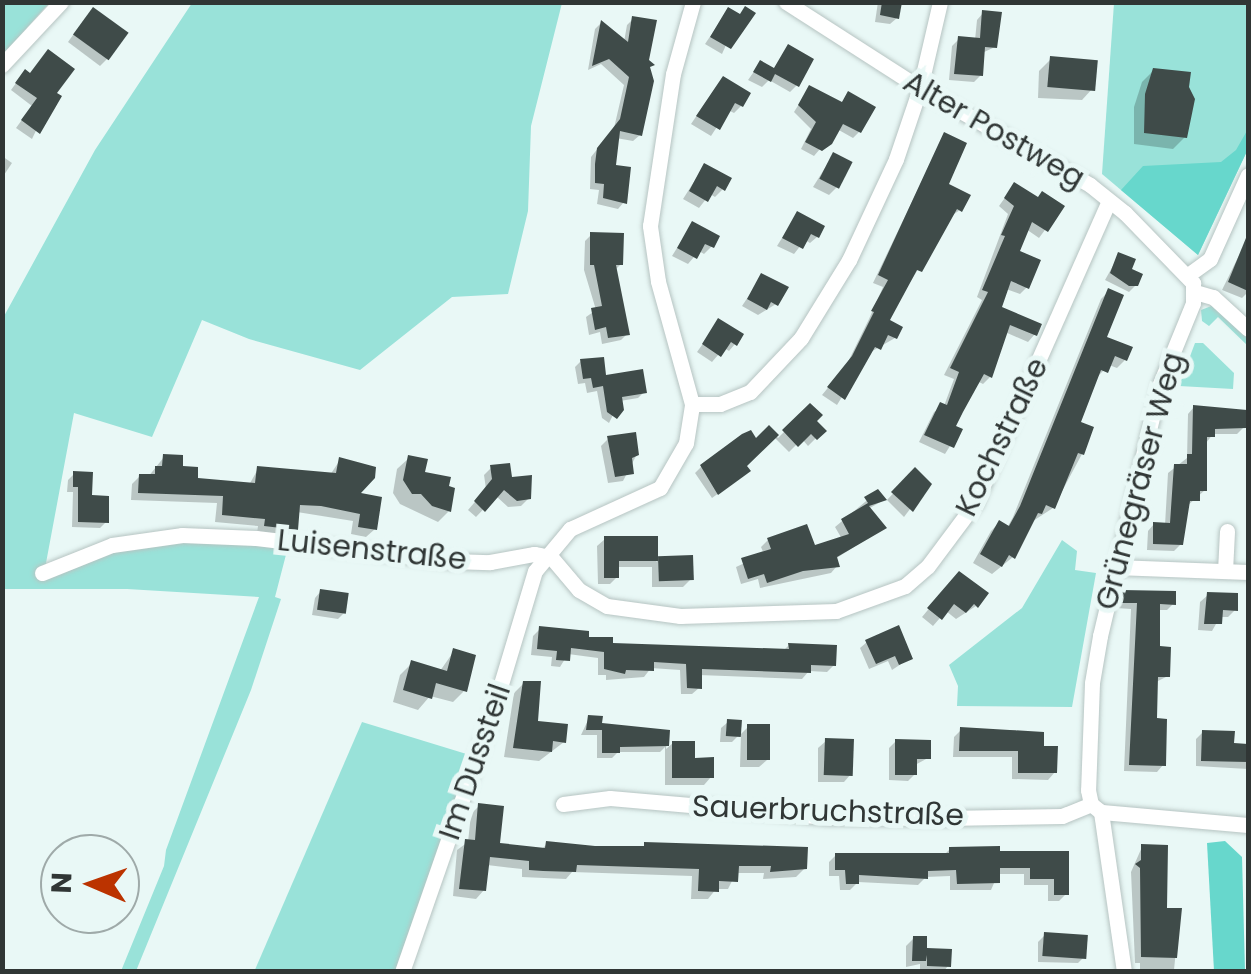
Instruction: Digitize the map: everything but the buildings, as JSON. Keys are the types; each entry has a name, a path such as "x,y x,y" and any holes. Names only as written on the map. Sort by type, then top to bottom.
{"street":[{"path":"2,65 60,2"},
{"path":"551,557 570,530 660,488 686,443 692,404 658,282 650,226 674,74 693,2"},
{"name":"Alter Postweg","path":"786,2 920,88 1039,154 1109,201 1188,275"},
{"path":"692,404 720,404 750,392 800,338 849,260 896,159 920,88 940,2"},
{"path":"1248,175 1210,260 1188,275 1195,292 1213,297 1248,329"},
{"name":"Kochstraße","path":"551,557 578,590 608,606 680,616 836,611 905,586 938,554 975,503 1109,201"},
{"name":"Grünegräser Weg","path":"1124,972 1095,808 1092,682 1160,384 1195,292"},
{"path":"1225,571 1226,530"},
{"name":"Luisenstraße","path":"42,573 112,545 182,535 256,538 452,562 490,562 534,554 551,557"},
{"name":"Im Dussteil","path":"402,972 486,732 535,571 551,557"},
{"path":"1116,567 1248,572"},
{"name":"Sauerbruchstraße","path":"562,804 610,798 826,817 945,818 1062,816 1095,808 1248,825"}],"shaded area":[{"path":"3,3 49,3 3,55"},
{"path":"192,3 562,3 531,126 528,211 508,294 452,297 360,370 249,339 202,320 152,437 74,413 46,563 49,575 115,549 180,541 288,547 275,597 281,599 251,690 136,971 121,971 136,934 140,934 166,850 259,597 127,589 3,589 3,318 95,150"},
{"path":"1114,3 1248,3 1248,149 1198,255 1102,174"},
{"path":"1248,129 1248,149 1198,255 1121,190 1143,166 1221,162 1236,150"},
{"path":"1214,305 1248,338 1248,346 1218,317 1209,326 1202,321 1201,310"},
{"path":"1195,343 1203,343 1234,373 1233,389 1179,386"},
{"path":"1062,540 1077,551 1075,570 1096,573 1072,707 957,706 958,686 949,665 1022,608"},
{"path":"362,722 473,756 395,971 254,972"},
{"path":"1225,841 1242,857 1245,971 1214,971 1207,843"}]}
